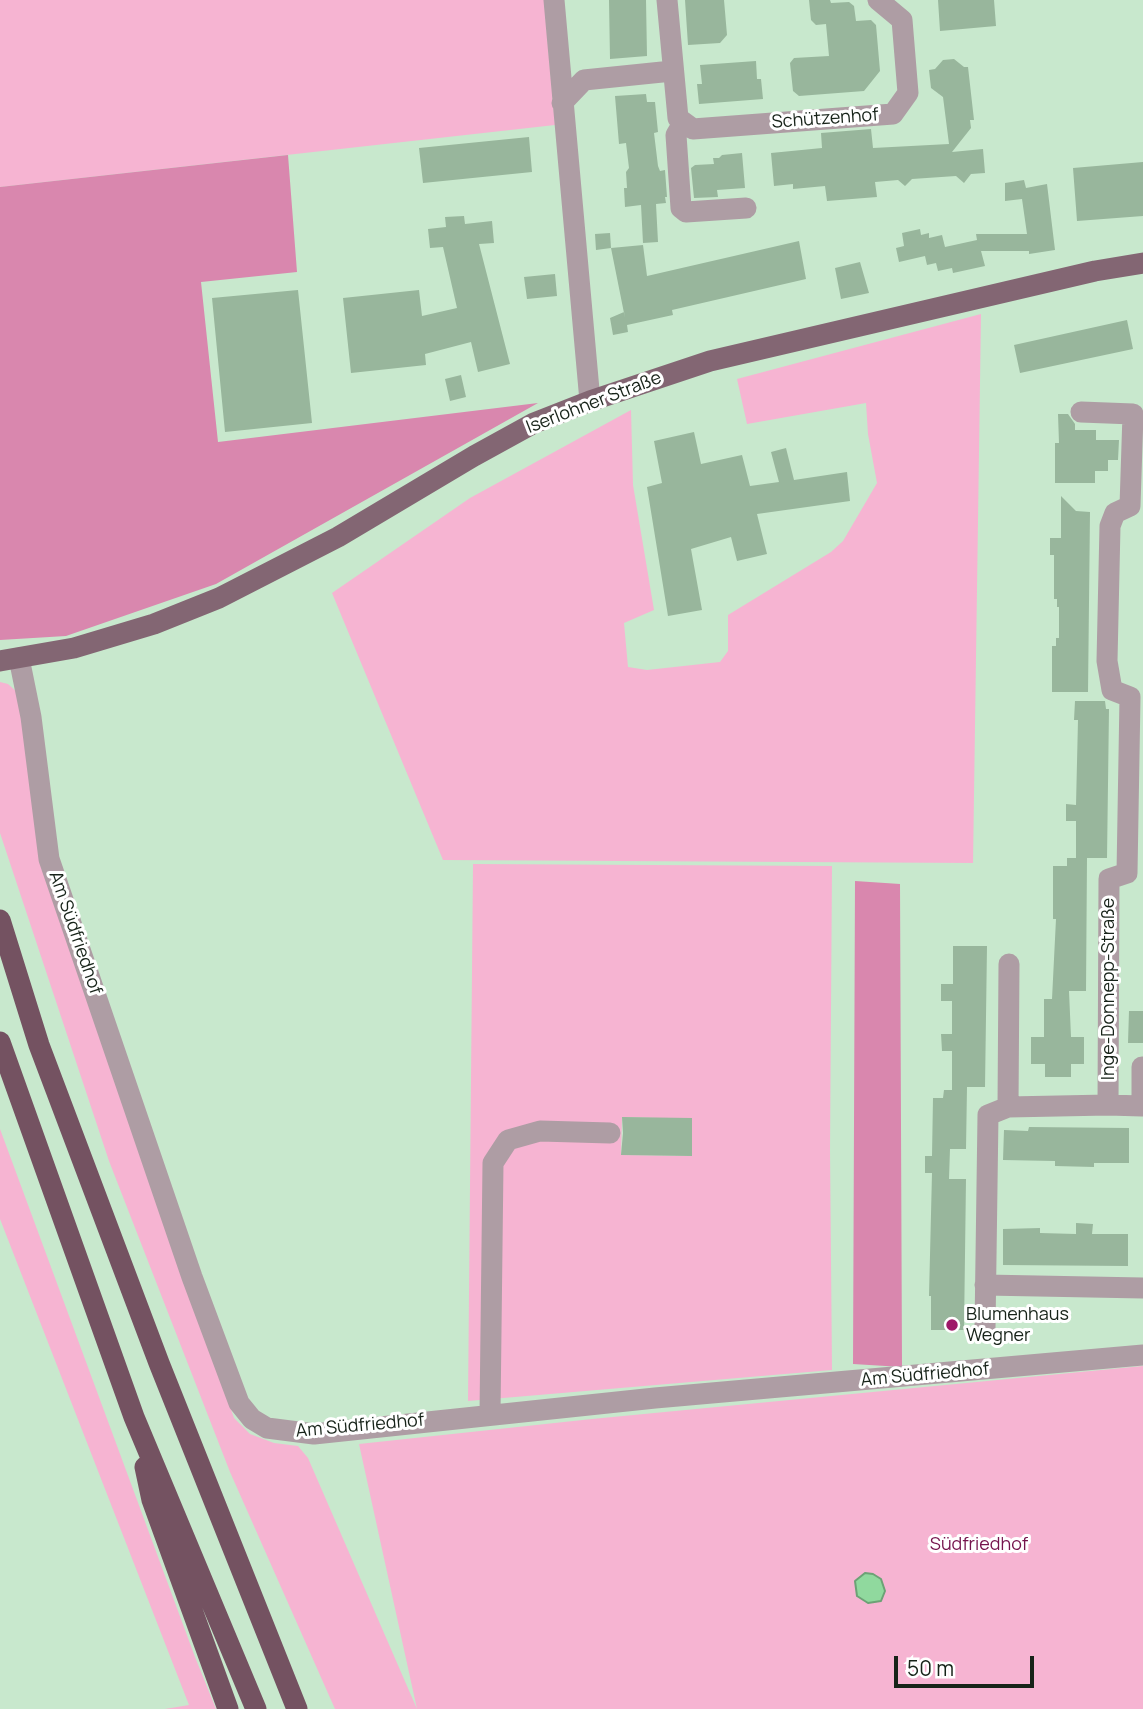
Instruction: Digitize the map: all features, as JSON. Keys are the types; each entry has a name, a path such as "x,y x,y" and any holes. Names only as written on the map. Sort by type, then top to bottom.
{"highway":[{"path":"0,920 40,1045 159,1363 296,1709"},
{"path":"0,1042 134,1417 256,1709"},
{"path":"134,1417 152,1500 228,1709"}],"main road":[{"name":"Iserlohner Straße","path":"10,659 74,648 154,624 219,598 338,537 534,423 590,401 710,361 1095,271 1143,263"}],"street":[{"path":"554,0 590,401"},
{"path":"667,0 678,118 683,123 676,135 681,208 687,212 746,208"},
{"name":"Schützenhof","path":"683,123 693,129 894,114 908,93 902,20 878,0"},
{"path":"562,103 584,80 672,71"},
{"name":"Inge-Donnepp-Straße","path":"1008,1107 1108,1105 1109,879 1135,873 1136,697 1112,690 1107,661 1110,526 1115,513 1137,505 1133,414 1082,412"},
{"name":"Am Südfriedhof","path":"10,659 31,717 49,859 192,1277 239,1403 252,1419 267,1429 314,1434 490,1413 1143,1355"},
{"path":"985,1328 988,1115 1008,1107 1009,964"},
{"path":"1108,1105 1142,1106 1143,1067 1109,1066"},
{"path":"490,1413 494,1163 508,1140 540,1131 610,1133"},
{"path":"985,1285 1143,1287"}],"green space":[{"path":"0,0 544,0 555,125 0,187"},
{"path":"981,314 973,863 443,860 332,593 470,498 631,410 633,485 654,610 624,623 628,667 647,670 720,662 728,651 728,615 831,552 843,541 877,483 868,434 866,403 747,424 737,379"},
{"path":"0,682 8,684 18,693 43,863 234,1418 250,1434 274,1443 298,1446 308,1458 417,1709 335,1709 230,1472 109,1161 0,833"},
{"path":"473,864 832,866 832,1370 468,1401","holes":["622,1117 692,1119 692,1156 621,1155"]},
{"path":"0,1129 216,1709 165,1709 189,1705 0,1219"},
{"name":"Südfriedhof","path":"1143,1366 1143,1709 417,1709 359,1444"}],"shaded area":[{"path":"288,155 297,272 201,282 218,442 538,403 216,584 66,636 0,640 0,187"},
{"path":"855,881 900,884 902,1367 853,1364"},
{"path":"865,1573 881,1579 885,1591 881,1601 868,1603 857,1596 855,1581"}],"building":[{"path":"609,0 646,0 647,56 610,59"},
{"path":"685,0 724,0 727,35 720,43 688,45"},
{"path":"809,0 849,2 854,6 856,21 871,20 876,25 880,71 864,91 799,96 793,91 790,63 794,58 829,56 826,24 816,25 811,20"},
{"path":"938,0 994,0 996,26 940,31"},
{"path":"954,59 968,67 974,120 970,120 971,128 952,152 983,149 985,173 971,174 964,183 956,176 912,179 905,186 898,180 875,182 877,197 827,201 825,186 793,189 793,184 774,186 771,153 822,148 821,133 871,129 873,148 949,144 943,97 931,88 929,70 935,69 943,60"},
{"path":"756,61 757,79 761,79 763,99 699,104 697,84 702,84 700,65"},
{"path":"646,94 647,102 655,102 658,132 654,133 658,166 660,171 665,170 667,197 666,203 656,204 658,242 643,243 641,205 625,207 624,188 627,188 626,172 629,168 626,143 619,144 615,96"},
{"path":"529,137 532,172 423,183 419,148"},
{"path":"742,153 745,188 717,190 718,197 694,198 691,168 695,165 714,164 713,158 722,155"},
{"path":"1143,162 1143,216 1077,221 1073,168"},
{"path":"1024,180 1026,188 1047,184 1055,250 1029,254 1029,251 981,251 985,266 953,273 952,268 938,271 936,263 927,265 925,256 899,262 896,248 904,246 902,233 920,229 921,235 929,233 929,238 942,235 945,247 977,240 976,234 1027,234 1022,199 1005,201 1005,183"},
{"path":"464,216 465,224 492,221 494,243 479,244 510,364 478,372 471,342 425,354 426,365 351,373 343,298 419,290 422,316 457,308 443,247 430,248 428,229 446,227 445,217"},
{"path":"610,233 611,248 596,250 595,234"},
{"path":"799,241 806,279 672,310 673,315 627,325 628,332 613,335 610,318 624,312 611,248 643,245 647,276"},
{"path":"860,262 869,293 841,299 835,268"},
{"path":"555,274 557,296 527,299 524,277"},
{"path":"298,290 312,423 225,432 212,298"},
{"path":"1127,320 1133,349 1020,373 1014,345"},
{"path":"461,375 466,397 450,401 445,379"},
{"path":"1058,414 1068,414 1075,424 1075,430 1096,430 1096,440 1119,440 1118,460 1108,460 1108,471 1095,471 1095,483 1055,483 1055,443 1059,443"},
{"path":"694,432 701,464 742,455 750,486 779,482 771,452 786,448 794,480 847,472 850,501 757,514 767,554 737,561 731,537 691,549 702,610 668,616 647,487 662,483 654,441"},
{"path":"1061,496 1076,511 1090,512 1088,692 1052,692 1052,646 1056,646 1056,638 1059,638 1059,607 1057,599 1054,599 1054,555 1050,555 1050,538 1061,538"},
{"path":"1075,701 1105,701 1106,709 1109,709 1107,858 1087,858 1086,991 1069,991 1071,1037 1084,1037 1084,1064 1071,1064 1071,1077 1045,1077 1045,1064 1031,1064 1031,1037 1044,1037 1044,999 1052,999 1056,919 1053,919 1053,866 1067,866 1067,858 1076,858 1076,821 1066,821 1066,804 1076,805 1078,720 1074,720"},
{"path":"953,946 987,946 985,1087 967,1087 966,1149 950,1149 949,1179 966,1179 964,1330 931,1330 929,1296 932,1173 925,1173 925,1156 932,1156 933,1098 943,1098 944,1090 952,1090 952,1051 942,1051 941,1034 952,1034 952,1001 941,1001 941,984 953,984"},
{"path":"1129,1011 1143,1011 1143,1043 1128,1043"},
{"path":"622,1117 692,1118 692,1156 621,1155"},
{"path":"1029,1127 1129,1128 1129,1163 1094,1163 1094,1167 1055,1166 1055,1161 1003,1160 1004,1130 1028,1131"},
{"path":"1076,1223 1093,1224 1092,1234 1128,1234 1128,1266 1003,1265 1003,1229 1040,1228 1040,1233 1076,1234"}],"place":[{"name":"Blumenhaus Wegner","path":"952,1325"}]}
